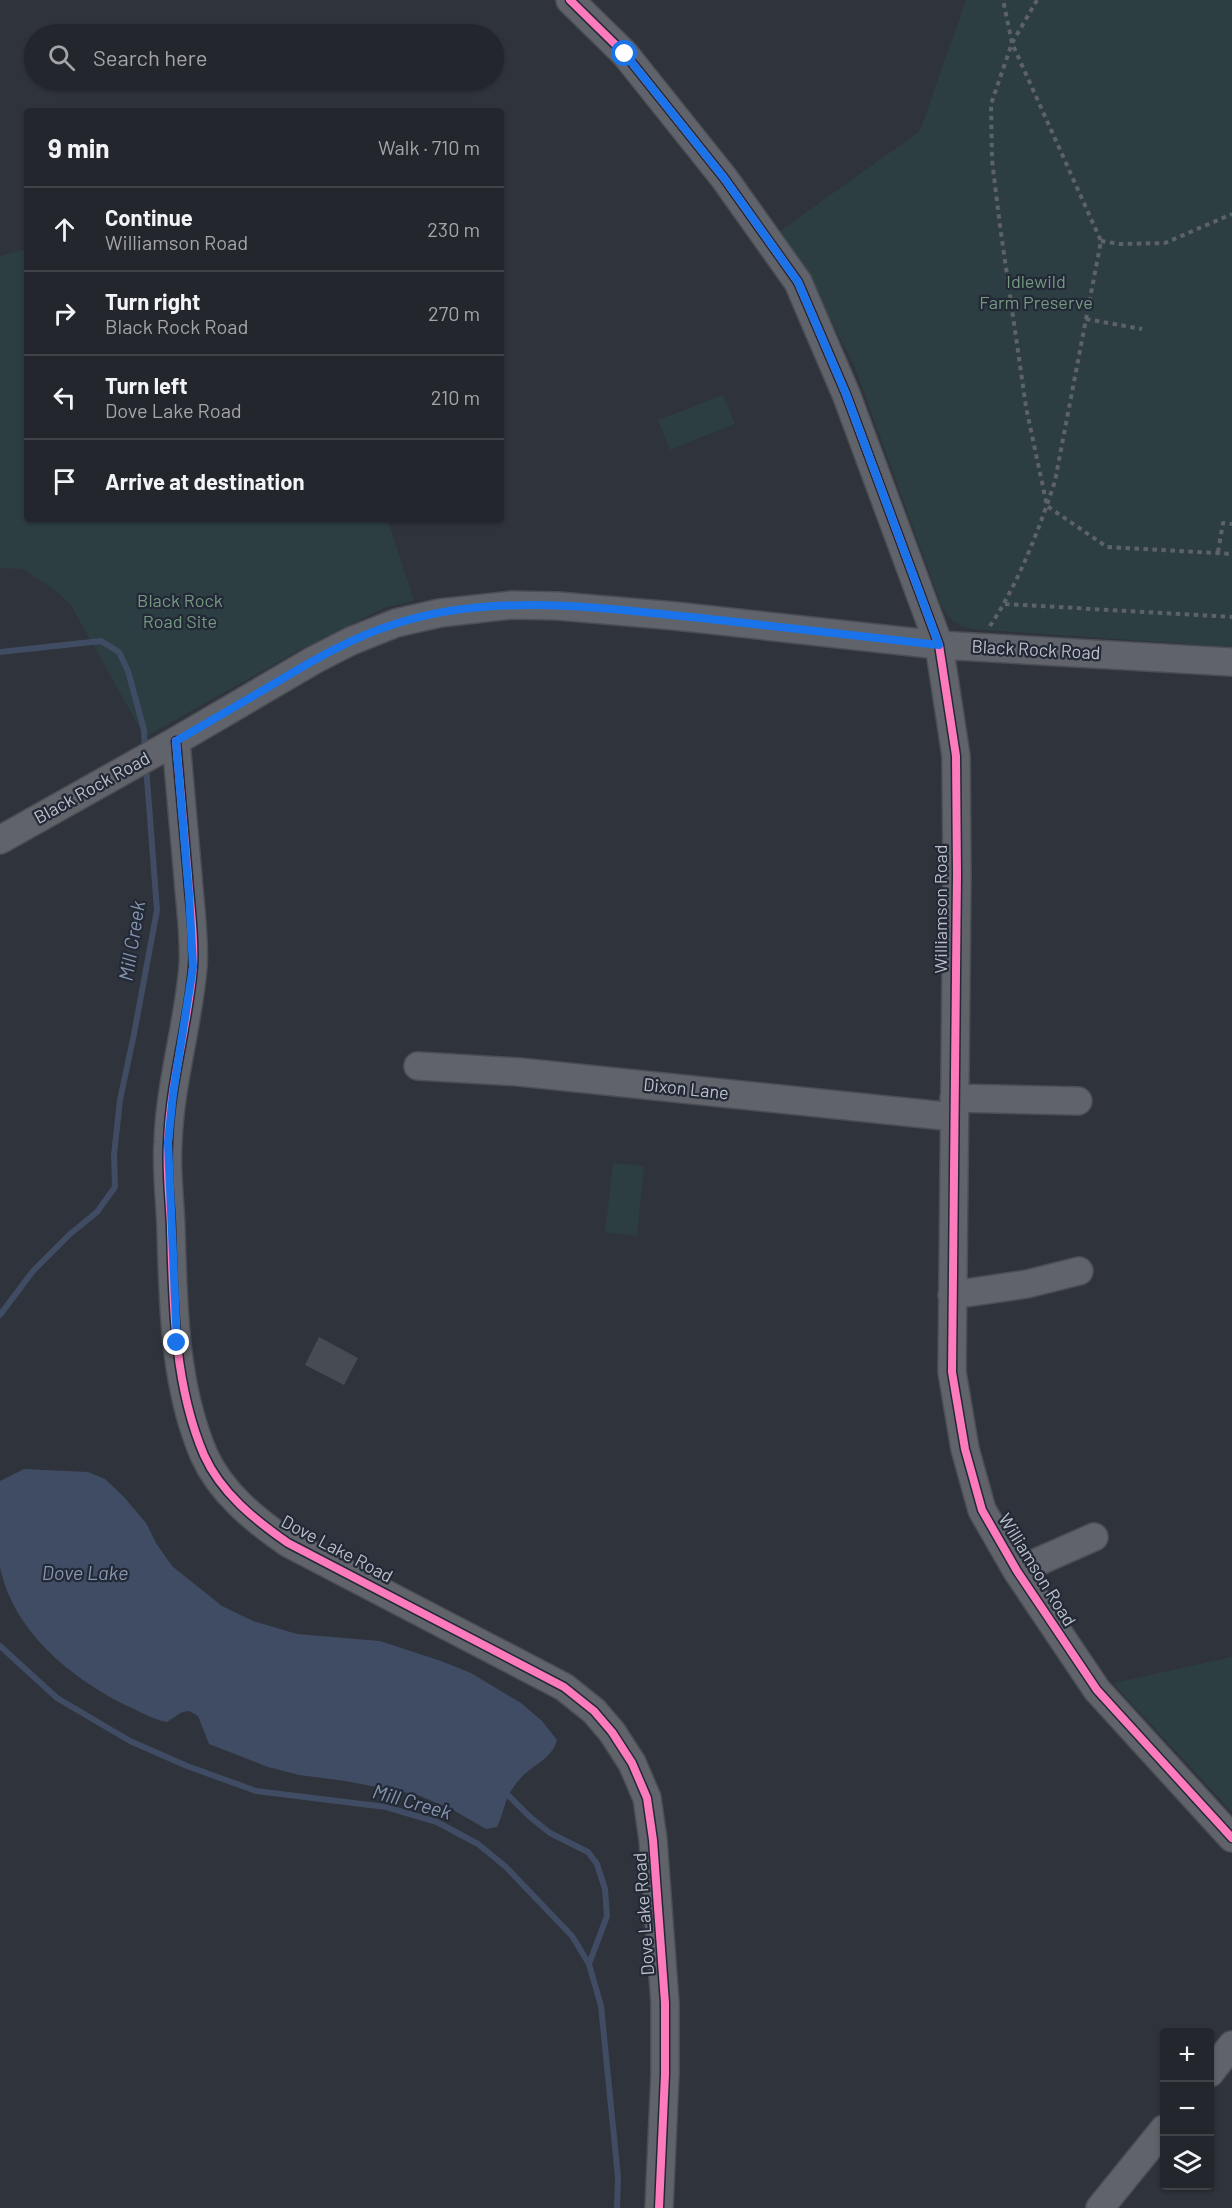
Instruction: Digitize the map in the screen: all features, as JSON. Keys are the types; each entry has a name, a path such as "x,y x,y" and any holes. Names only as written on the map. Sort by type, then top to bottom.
{"street":[{"name":"Williamson Road","path":"570,0 625,54 724,178 798,282 846,394 939,645 956,756 952,1372 965,1449 982,1510 1017,1571 1097,1690 1232,1838"},
{"name":"Black Rock Road","path":"0,840 351,641 396,623 479,607 558,606 627,611 939,645 1232,662"},
{"name":"Dove Lake Road","path":"156,752 189,894 193,967 173,1094 168,1143 177,1343 185,1393 205,1456 221,1483 240,1505 264,1526 288,1543 564,1687 594,1711 612,1732 632,1763 647,1798 653,1840 665,2003 665,2074 659,2208"},
{"name":"Dixon Lane","path":"418,1066 954,1107 1078,1101"},
{"path":"952,1295 1027,1284 1079,1271"},
{"path":"1017,1571 1094,1537"},
{"path":"1214,2067 1232,2045"},
{"path":"1100,2208 1160,2134"}],"path":[{"path":"976,647 1005,604 1047,506 1055,481 1101,241 1012,43 1003,0"},
{"path":"1037,0 1012,43 991,104 992,160 1026,407 1047,506 1107,547 1232,554"},
{"path":"1101,241 1120,244 1166,243 1232,214"},
{"path":"1086,319 1142,329"},
{"path":"1218,552 1223,523 1232,524"},
{"path":"1005,604 1232,617"}],"green space":[{"name":"Idlewild Farm Preserve","path":"966,0 1232,0 1232,647 973,629 963,627 951,619 942,607 854,365 814,288 780,231 920,131"},
{"name":"Black Rock Road Site","path":"24,250 24,522 388,522 414,601 386,607 296,652 145,737 70,604 56,591 23,569 0,568 0,256"},
{"path":"723,395 735,424 670,450 658,420"},
{"path":"613,1163 644,1166 637,1236 605,1232"},
{"path":"1232,1657 1232,1812 1113,1683"}],"water":[{"name":"Dove Lake","path":"24,1469 88,1472 105,1479 146,1523 172,1566 222,1606 253,1621 297,1634 380,1641 471,1673 521,1703 542,1721 557,1740 551,1753 524,1775 515,1786 507,1798 497,1827 486,1829 453,1810 418,1795 299,1775 268,1767 209,1744 198,1716 189,1711 182,1712 167,1722 151,1717 104,1694 84,1681 47,1650 17,1612 7,1590 0,1567 0,1481"}],"building":[{"path":"319,1337 358,1358 344,1385 305,1365"}],"waterway":[{"name":"Mill Creek","path":"0,652 101,641 119,652 128,671 144,730 145,750"},
{"name":"Mill Creek","path":"0,1315 33,1271 70,1234 97,1212 115,1187 114,1155 120,1100 157,910 146,766"},
{"name":"Mill Creek","path":"0,1646 57,1698 130,1741 187,1766 256,1791 386,1807 437,1822 478,1844 506,1867 572,1936 589,1964 601,2006 618,2177 617,2208"},
{"path":"509,1796 550,1833 588,1852 597,1864 605,1889 607,1916 589,1964"}],"cycle path":[{"path":"570,0 625,54 724,178 798,282 846,394 939,645 956,756 952,1372 965,1449 982,1510 1017,1571 1097,1690 1232,1838"},
{"path":"176,741 192,922 193,967 169,1120 167,1163 174,1315 186,1401 194,1428 204,1455 220,1482 240,1505 263,1525 288,1543 564,1687 594,1711 612,1732 632,1763 647,1798 653,1840 665,2003 665,2074 659,2208"}],"route":[{"path":"177,1343 168,1143 173,1094 193,967 176,741 314,660 351,641 396,623 479,607 558,606 627,611 939,645 846,394 798,282 724,178 625,54"}]}
